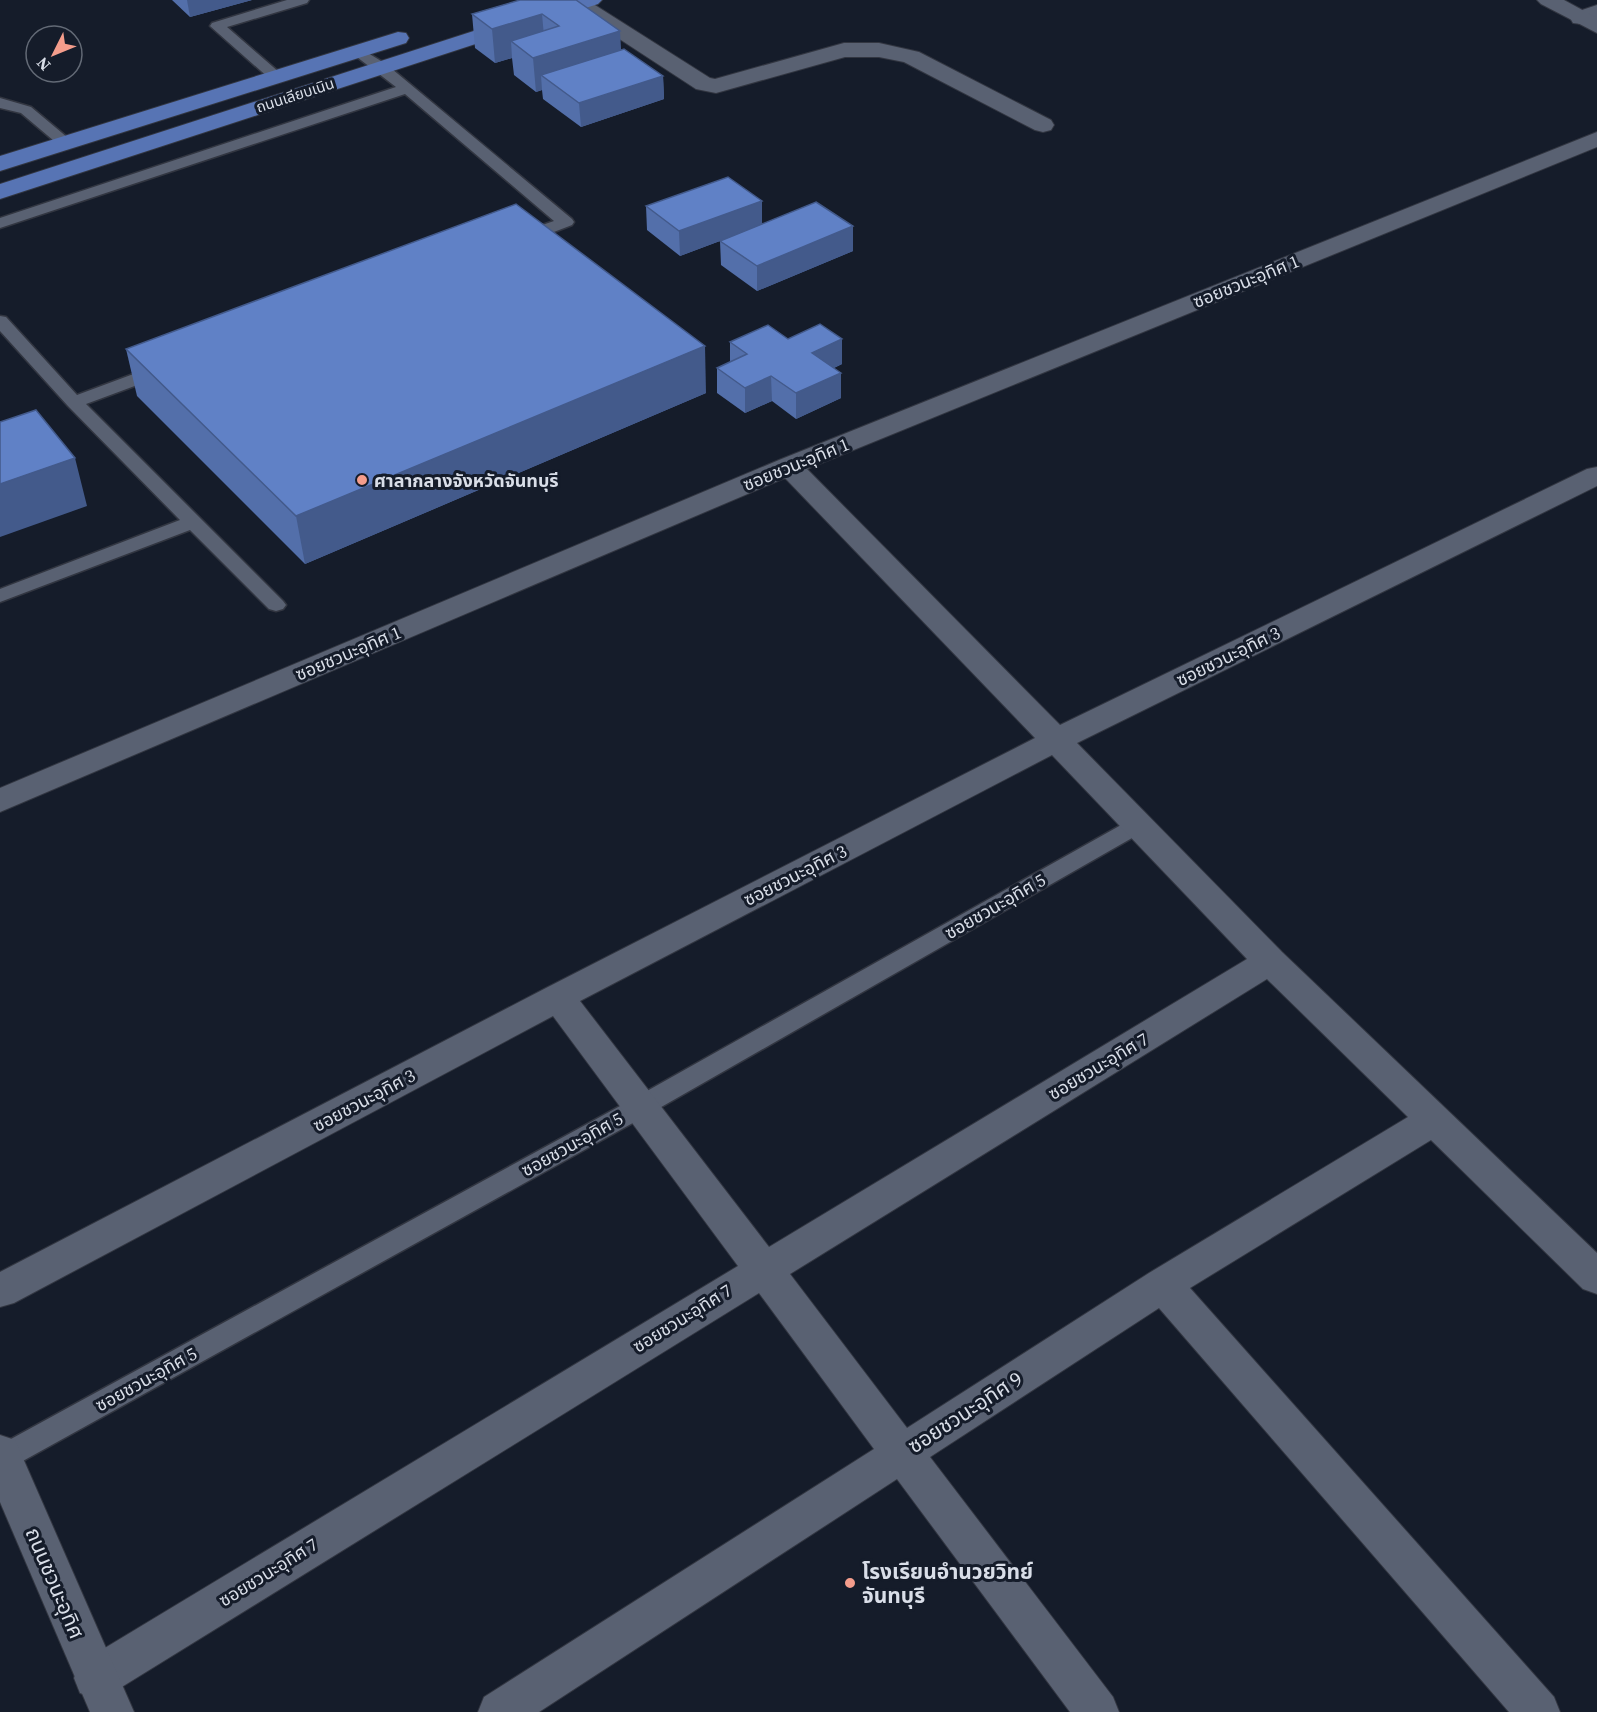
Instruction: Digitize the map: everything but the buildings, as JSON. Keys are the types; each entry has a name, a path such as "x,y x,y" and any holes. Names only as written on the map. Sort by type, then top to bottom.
{"main road":[{"name":"ถนนเลียบเนิน","path":"0,192 585,2"},
{"name":"ถนนเลียบเนิน","path":"0,164 415,33"}],"street":[{"path":"1548,0 1592,18"},
{"path":"585,2 704,84 716,86 844,50 879,50 911,57 1043,125"},
{"name":"ซอยชวนะอุทิศ 1","path":"0,801 789,466 1597,139"},
{"path":"789,466 1270,961 1597,1278"},
{"name":"ซอยชวนะอุทิศ 3","path":"0,1292 558,997 1056,740 1597,475"},
{"name":"ซอยชวนะอุทิศ 7","path":"104,1695 762,1269 1270,961"},
{"path":"558,997 1097,1712"},
{"name":"ซอยชวนะอุทิศ 9","path":"500,1712 1163,1285 1435,1119"},
{"path":"1163,1285 1538,1712"},
{"name":"ถนนชวนะอุทิศ","path":"1,1456 104,1695"}],"lane":[{"path":"275,76 217,26 302,0"},
{"path":"358,51 566,222 510,243"},
{"path":"0,223 406,89"},
{"path":"0,103 26,110 66,143"},
{"path":"0,321 74,402 276,605"},
{"path":"74,402 175,366"},
{"path":"0,596 193,522"},
{"name":"ซอยชวนะอุทิศ 5","path":"1,1456 640,1107 1138,825"}],"place":[{"name":"ศาลากลางจังหวัดจันทบุรี","path":"362,480"},
{"name":"โรงเรียนอำนวยวิทย์ จันทบุรี","path":"850,1583"}]}
